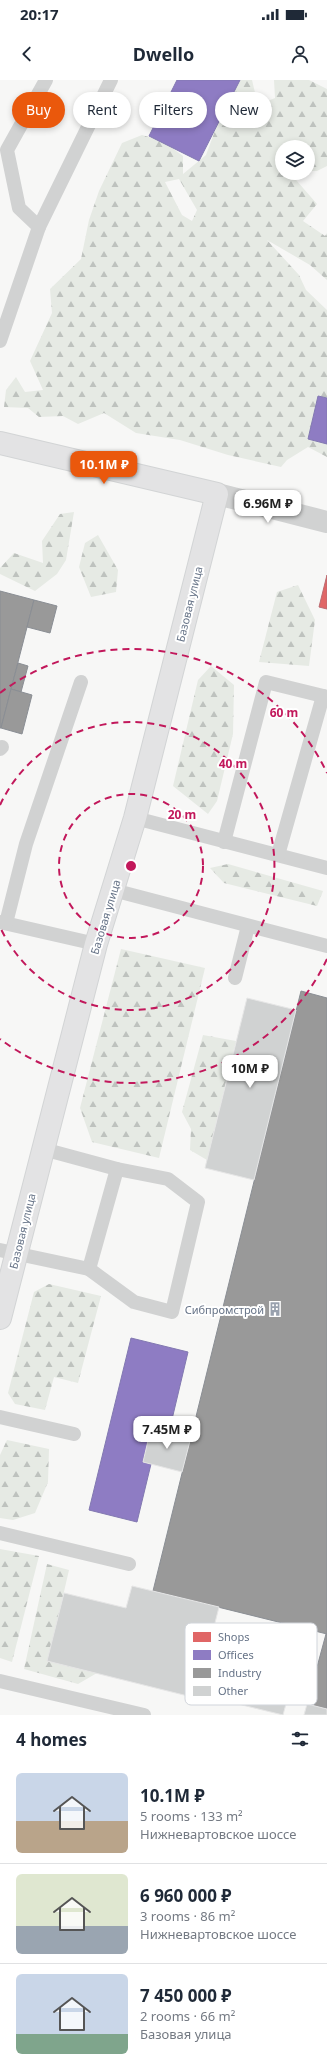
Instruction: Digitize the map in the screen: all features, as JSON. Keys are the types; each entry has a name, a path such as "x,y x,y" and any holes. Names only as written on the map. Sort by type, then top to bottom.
{"street":[{"path":"0,442 327,522"},
{"name":"Базовая улица","path":"0,1318 8,1252 43,1149 96,944 135,818 217,494"}],"lane":[{"path":"39,227 19,208 7,150 46,80"},
{"path":"0,341 39,227 111,80"},
{"path":"81,682 26,844 3,922 96,944"},
{"path":"224,842 266,682 325,696 278,855"},
{"path":"135,818 327,868"},
{"path":"113,890 327,946"},
{"path":"235,978 248,926"},
{"path":"8,1252 89,1269 134,1302 172,1312 198,1202 168,1179 117,1169 43,1149"},
{"path":"89,1269 117,1169"},
{"path":"0,1417 74,1434"},
{"path":"0,1533 129,1564"},
{"path":"0,1680 144,1715"}],"green space":[{"path":"229,80 252,80 255,92 227,92"},
{"path":"274,80 309,80 327,89 327,166 315,171 315,140 275,140 275,180 296,180 317,204 303,221 325,236 327,233 327,280 310,265 267,240 299,275 306,290 327,310 327,398 318,396 308,439 327,444 327,457 308,447 287,460 281,467 228,455 180,440 136,433 104,413 78,424 63,416 39,417 28,408 4,407 6,390 16,377 25,392 43,390 30,361 52,313 50,289 81,259 89,220 99,191 122,143 142,135 163,141 183,156 183,174 206,155 216,128 272,128 272,99 275,98","holes":["179,179 197,210 192,221 182,215 165,182"]},
{"path":"74,512 66,560 57,574 35,591 0,574 0,568 14,553 43,563 42,541 60,514"},
{"path":"98,535 118,570 116,592 91,597 79,567 85,543"},
{"path":"298,585 315,620 309,666 259,662 277,592"},
{"path":"211,666 234,685 233,734 217,801 208,814 173,786 198,680"},
{"path":"228,864 323,891 317,906 224,883 210,868"},
{"path":"121,949 205,968 159,1158 92,1142 80,1108"},
{"path":"203,1035 236,1041 207,1160 190,1150 191,1129 182,1112"},
{"path":"49,1284 101,1296 78,1383 54,1377 45,1410 15,1404 8,1393 34,1292"},
{"path":"7,1440 49,1449 48,1482 35,1513 13,1520 0,1518 0,1455"},
{"path":"0,1549 39,1556 12,1662 0,1658"},
{"path":"47,1564 69,1570 48,1661 97,1673 78,1684 24,1669"}],"building: Shops":[{"path":"327,575 327,609 319,607"}],"building: Offices":[{"path":"177,80 240,80 234,92 215,92 216,128 199,161 149,136 153,128 207,128 207,92 171,92"},
{"path":"318,396 327,398 327,444 308,439"},
{"path":"131,1338 188,1352 169,1432 151,1428 143,1462 151,1464 137,1522 89,1510"}],"building: Industry":[{"path":"0,591 34,600 1,728 0,728"},
{"path":"34,600 57,606 50,633 27,627"},
{"path":"18,663 28,666 21,692 11,689"},
{"path":"11,689 32,695 22,734 1,728"},
{"name":"Сибпромстрой","path":"301,991 327,998 327,1634 317,1632 317,1623 282,1623 153,1591"},
{"path":"327,1634 327,1709 311,1705 317,1705 317,1667"}],"building: Other":[{"path":"247,998 296,1010 254,1180 205,1168"},
{"path":"151,1428 191,1437 182,1472 143,1462"},
{"path":"132,1586 219,1607 215,1623 185,1623 185,1695 47,1661 64,1593 126,1608"},
{"path":"242,1705 286,1705 283,1715"},
{"path":"307,1705 327,1709 327,1715 304,1715"}],"place":[{"name":"Сибпромстрой","path":"275,1309"}]}
